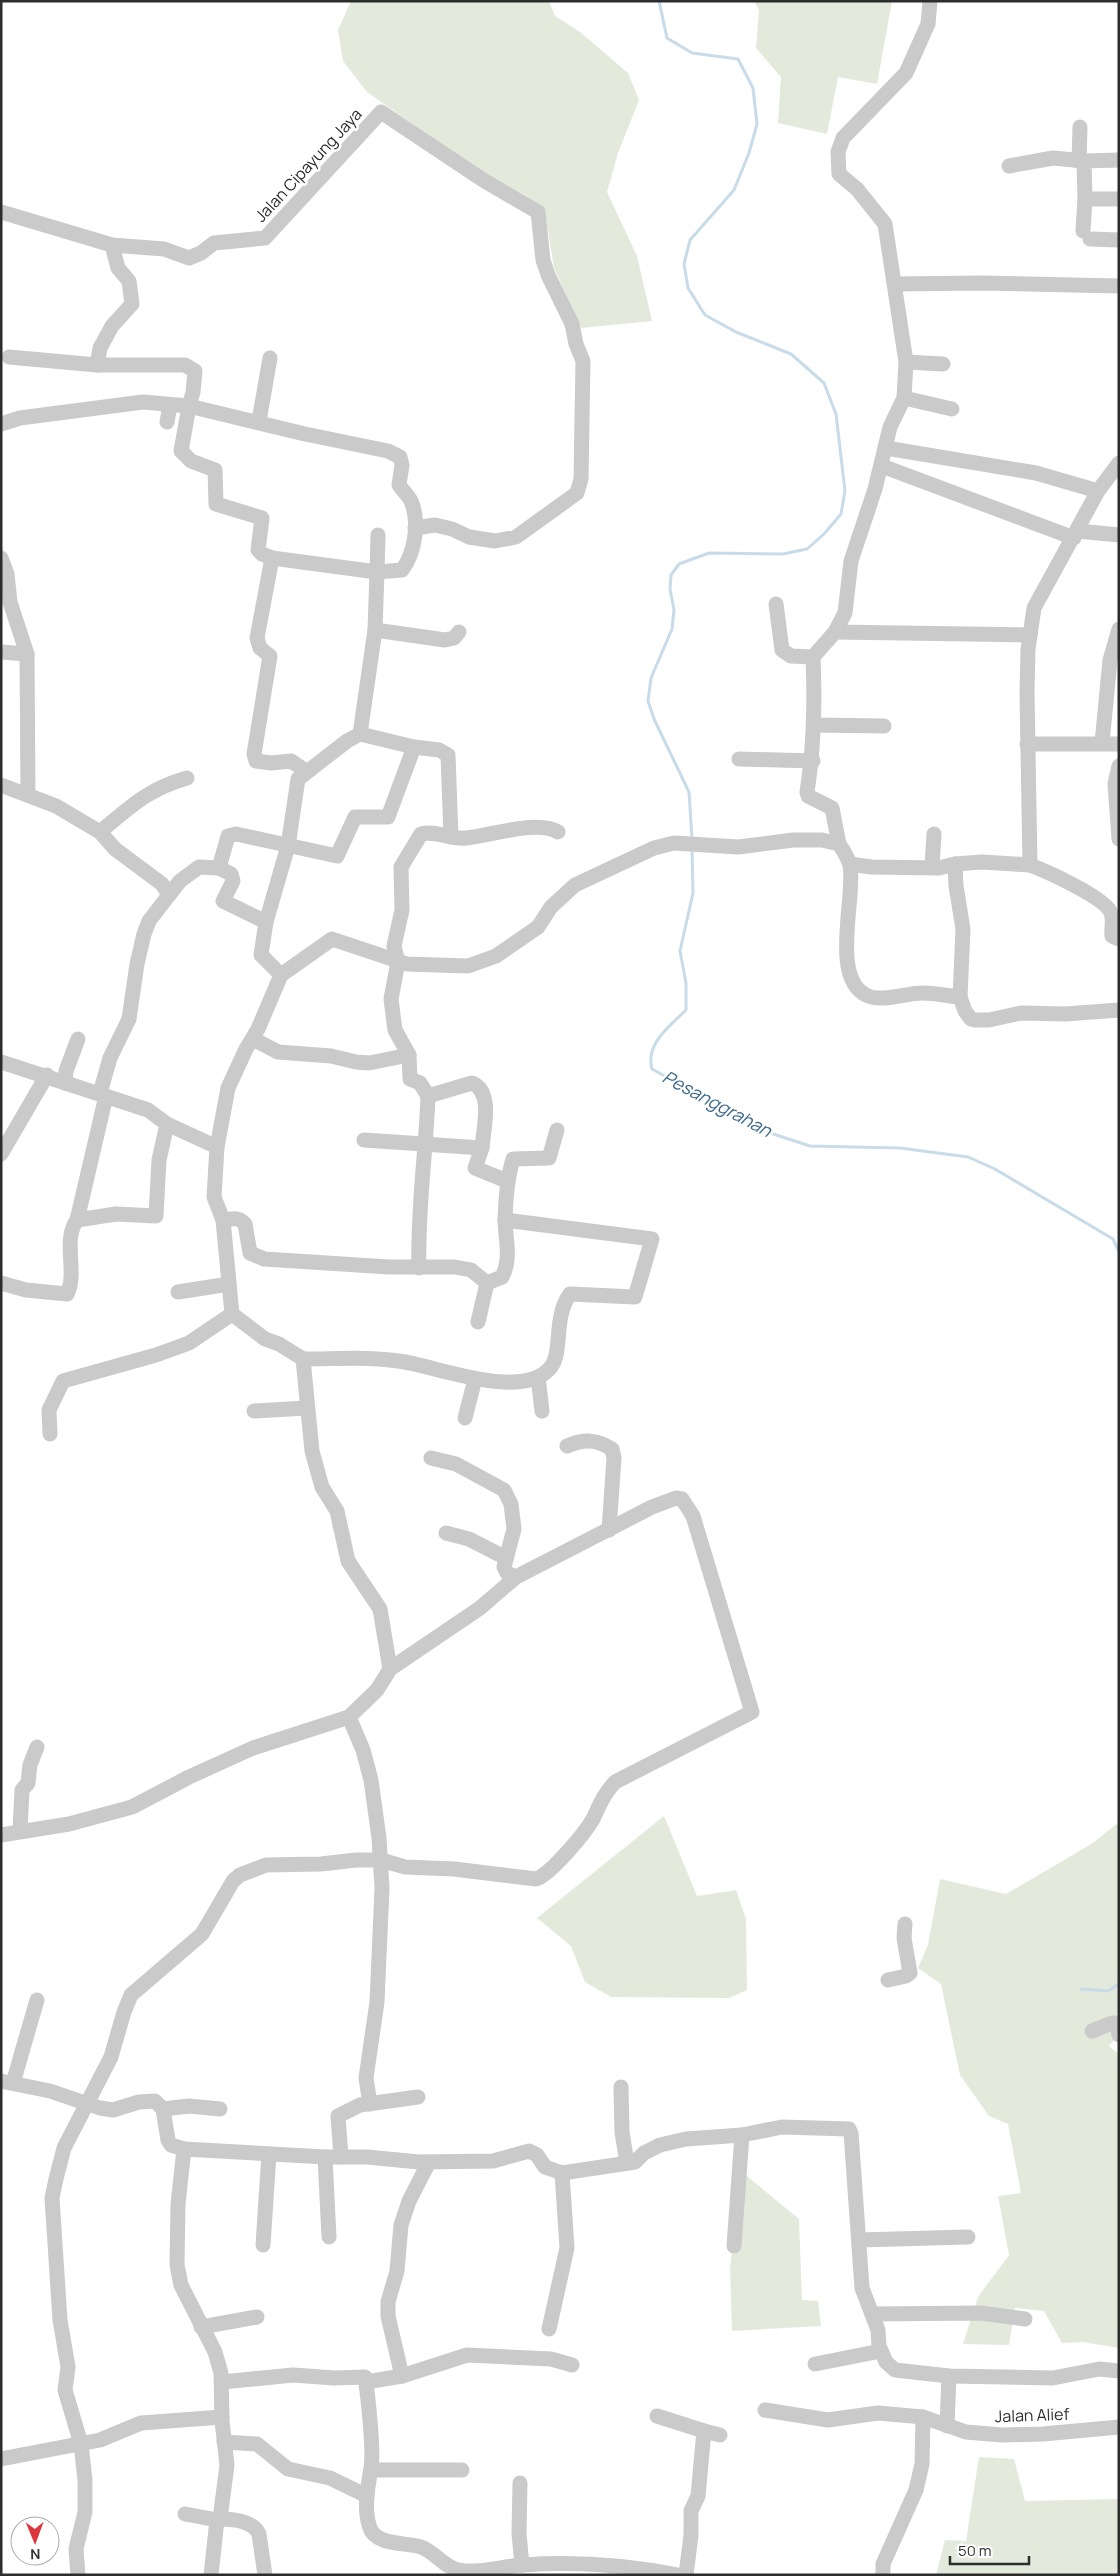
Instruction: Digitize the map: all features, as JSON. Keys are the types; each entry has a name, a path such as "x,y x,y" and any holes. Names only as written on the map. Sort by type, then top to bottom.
{"street":[{"path":"930,1 928,24 906,73 843,138 838,152 839,174 856,189 885,224 906,362 904,398 890,427 882,466 851,561 845,613 835,632 813,657 813,761 807,794 832,808 839,844 850,864 851,892 847,913 848,958 853,984 866,995 876,998 919,993 960,997"},
{"name":"Jalan Cipayung Jaya","path":"1,212 112,245 164,249 189,258 201,254 214,243 265,238 381,112 483,180 538,212 546,267 572,324 576,344 583,361 581,480 577,493 516,538 495,541 470,537 452,529 435,525 415,528"},
{"path":"1080,127 1087,235 1119,240"},
{"path":"1009,166 1053,158 1082,161 1119,160"},
{"path":"1085,199 1119,199"},
{"path":"97,365 100,348 112,326 132,304 129,281 118,268 112,245"},
{"path":"894,284 1119,286"},
{"path":"1,424 20,418 143,402 189,406 259,421 305,434 342,440 396,453 402,461 399,485 411,501 415,528 413,547 408,562 402,570 377,572 272,558 262,554 258,550 262,518 216,504 214,470 191,461 181,451 189,406 193,392 194,371 185,365 97,365 10,357"},
{"path":"259,421 270,358"},
{"path":"906,362 943,364"},
{"path":"904,398 952,409"},
{"path":"167,422 170,405"},
{"path":"886,448 1036,473 1098,491"},
{"path":"1030,865 1027,744 1030,635 1034,608 1076,535 1098,491 1119,464"},
{"path":"882,466 1076,535 1119,535"},
{"path":"360,734 374,630 378,535"},
{"path":"1,558 7,574 10,602 27,654 28,795"},
{"path":"272,558 257,638 260,648 270,656 254,754 256,761 271,763 291,761 306,771"},
{"path":"776,604 782,650 791,656 813,657"},
{"path":"1102,743 1119,629"},
{"path":"374,630 445,640 454,638 459,632"},
{"path":"835,632 1030,635"},
{"path":"1,652 27,654"},
{"path":"814,725 884,726"},
{"path":"281,975 260,956 266,922 288,846 298,779 306,771 347,741 360,734 414,747 439,750 448,755 451,837"},
{"path":"1027,744 1119,744"},
{"path":"219,868 228,836 243,834 337,856 355,817 388,816 414,747"},
{"path":"738,759 813,761"},
{"path":"1119,766 1115,784 1119,839"},
{"path":"100,832 146,794 187,778"},
{"path":"1,785 56,806 100,832 115,849 162,884 170,895"},
{"path":"419,1268 418,1228 427,1144 428,1096 420,1083 410,1079 409,1056 397,1035 392,1013 391,999 398,962 394,946 402,910 401,867 421,834 437,833 464,838 548,827 558,832"},
{"path":"932,867 934,834"},
{"path":"505,1220 652,1239 635,1297 570,1294 559,1319 552,1365 538,1377 526,1381 475,1379 405,1362 373,1359 303,1359 279,1344 265,1339 232,1314 223,1220 214,1197 217,1147 228,1088 246,1049 253,1039 281,975 332,939 398,962 433,967 468,966 496,956 538,927 551,906 575,885 654,848 674,843 708,844 738,848 793,840 822,840 839,844"},
{"path":"850,864 871,867 945,868 955,864 982,862 1030,865 1045,870 1102,901 1111,913 1112,936 1119,939"},
{"path":"955,864 963,929 960,997 971,1019 989,1020 1021,1013 1065,1014 1119,1010"},
{"path":"1,1283 26,1290 68,1293 69,1256 73,1226 77,1220 110,1058 129,1019 137,964 146,929 152,917 194,869 203,866 219,868 232,876 233,881 224,903 266,922"},
{"path":"65,1083 68,1063 78,1039"},
{"path":"253,1039 278,1052 331,1056 356,1062 369,1063 409,1056"},
{"path":"1,1062 47,1075 65,1083 148,1110 167,1124 217,1147"},
{"path":"1,1154 47,1075"},
{"path":"428,1096 464,1084 475,1083 485,1100 482,1148 475,1168 507,1181"},
{"path":"77,1220 116,1214 156,1216 158,1168 167,1124"},
{"path":"487,1283 502,1277 508,1260 505,1220 507,1181 513,1159 548,1158 557,1130"},
{"path":"364,1140 482,1148"},
{"path":"223,1220 236,1218 242,1220 245,1224 250,1253 254,1256 308,1263 419,1268 435,1266 471,1270 487,1283"},
{"path":"478,1322 487,1283"},
{"path":"178,1292 229,1284"},
{"path":"50,1434 49,1410 63,1381 156,1355 189,1343 204,1335 232,1314"},
{"path":"303,1359 306,1408 312,1451 322,1487 337,1511 348,1561 380,1609 390,1669"},
{"path":"538,1377 542,1411"},
{"path":"465,1418 475,1379"},
{"path":"254,1411 306,1408"},
{"path":"567,1446 583,1440 601,1442 612,1450 614,1458 609,1530"},
{"path":"431,1458 456,1464 504,1490 509,1496 514,1529 506,1558 505,1572 516,1577"},
{"path":"1,1835 69,1824 132,1807 188,1777 253,1748 349,1717 377,1690 390,1669 480,1608 516,1577 652,1506 676,1498 682,1500 693,1516 752,1712 615,1782 605,1793 593,1819 580,1836 541,1877 530,1880 454,1869 405,1867 381,1860 266,1865 240,1875 233,1881 202,1934 131,1995 111,2057 64,2148 52,2198 60,2320 68,2367 65,2390 81,2444 86,2502 84,2519 76,2549 78,2575"},
{"path":"446,1533 468,1539 506,1558"},
{"path":"349,1717 371,1780 381,1860 377,2002 366,2078 370,2104"},
{"path":"20,1831 22,1790 28,1783 30,1765 37,1746"},
{"path":"888,1980 906,1976 910,1972 904,1938 904,1924"},
{"path":"38,2000 7,2082 50,2090 86,2105 113,2110 139,2102 155,2101 163,2108 168,2140 172,2145 184,2149 429,2162 493,2161 528,2151 537,2155 545,2167 562,2173 635,2162 644,2153 660,2145 686,2140 742,2135 782,2127 849,2129 851,2133 862,2288 878,2330 881,2351 886,2362 895,2370 949,2376 1053,2378 1099,2369 1119,2371"},
{"path":"1092,2031 1112,2023 1117,2023 1119,2035"},
{"path":"621,2086 622,2132 627,2164"},
{"path":"329,2237 333,2157 338,2116 360,2106 418,2097"},
{"path":"163,2108 189,2106 220,2109"},
{"path":"734,2246 742,2135"},
{"path":"184,2149 178,2204 177,2265 180,2285 214,2352 222,2382 222,2417 227,2465 211,2575"},
{"path":"262,2245 269,2154"},
{"path":"402,2376 388,2316 388,2302 397,2271 401,2226 409,2201 429,2162"},
{"path":"549,2329 567,2248 562,2173"},
{"path":"859,2240 968,2237"},
{"path":"872,2314 981,2313 1025,2319"},
{"path":"201,2327 257,2317"},
{"path":"815,2364 881,2351"},
{"path":"366,2382 402,2376 467,2355 551,2359 572,2365"},
{"path":"222,2382 293,2375 334,2378 364,2377 366,2382 371,2470 367,2496 367,2516 370,2528 378,2538 425,2549 459,2570 506,2571 522,2565 618,2564 678,2575"},
{"path":"947,2426 949,2376"},
{"name":"Jalan Alief","path":"765,2410 828,2420 878,2413 923,2416 966,2432 1002,2435 1044,2434 1119,2427"},
{"path":"657,2416 720,2435"},
{"path":"883,2575 883,2564 912,2499 920,2475 923,2416"},
{"path":"1,2459 108,2438 122,2429 141,2423 222,2417"},
{"path":"686,2575 691,2535 691,2512 698,2496 704,2431"},
{"path":"224,2442 257,2444 288,2469 330,2478 367,2496"},
{"path":"371,2470 462,2470"},
{"path":"520,2483 519,2534 522,2565"},
{"path":"185,2514 248,2523 257,2528 260,2534 265,2575"}],"green space":[{"path":"351,1 549,1 555,16 580,32 628,73 639,100 618,153 607,192 637,256 652,321 581,328 554,268 546,219 527,196 484,174 367,92 343,61 338,30"},
{"path":"754,1 892,1 877,84 838,77 827,134 778,123 781,77 756,48 759,10"},
{"path":"664,1816 697,1896 736,1890 746,1919 747,1990 729,1998 611,1997 585,1982 571,1946 537,1918"},
{"path":"1119,1822 1119,2034 1109,2046 1119,2054 1119,2348 1083,2342 1062,2343 1044,2311 1015,2308 1009,2345 963,2344 978,2297 1009,2255 998,2196 1021,2193 1008,2124 989,2116 960,2075 941,1984 918,1968 928,1945 940,1879 1006,1894 1093,1843"},
{"path":"741,2171 799,2219 802,2300 818,2301 821,2326 732,2331 730,2268"},
{"path":"979,2457 1014,2459 1025,2501 1119,2499 1119,2575 936,2575 945,2540 966,2541"}],"waterway":[{"name":"Pesanggrahan","path":"659,1 667,38 692,53 738,59 753,88 757,124 749,153 734,190 690,240 684,264 688,288 705,315 736,332 791,354 824,383 836,414 845,491 841,514 824,534 807,549 783,554 709,553 679,564 671,575 670,589 674,610 672,629 651,678 648,701 654,719 689,792 692,839"},
{"name":"Pesanggrahan","path":"692,848 693,893 680,951 686,983 686,1010 660,1036 655,1044 651,1060 652,1069 764,1131 810,1146 900,1148 968,1157 995,1169 1113,1239 1119,1252"},
{"name":"Pesanggrahan","path":"1081,1989 1108,1991 1119,1984"}]}
